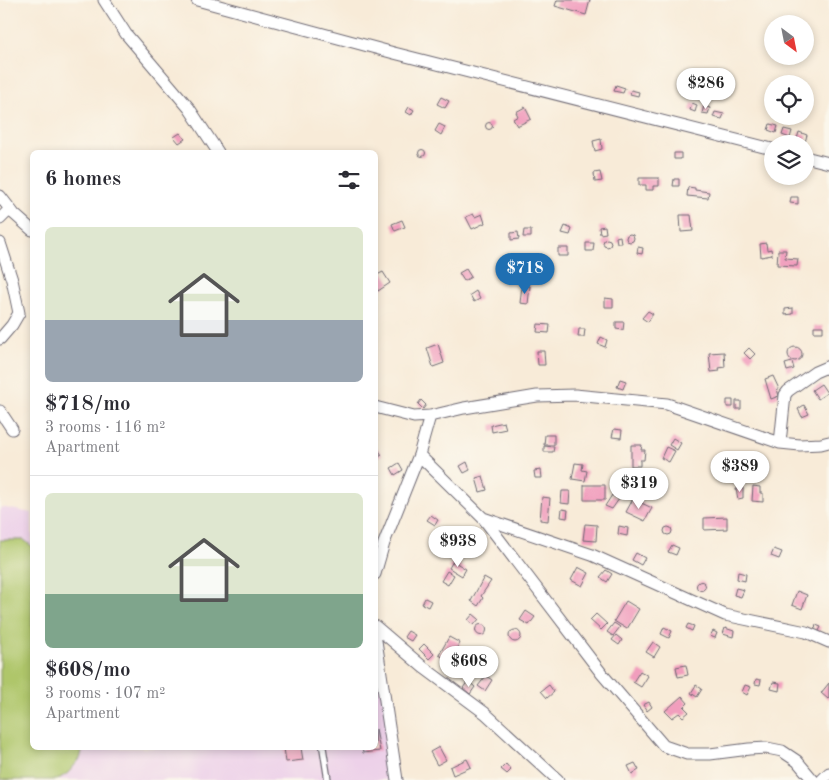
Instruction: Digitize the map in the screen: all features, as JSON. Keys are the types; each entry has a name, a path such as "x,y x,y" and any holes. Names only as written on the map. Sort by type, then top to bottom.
{"street":[{"path":"104,0 126,34 189,108 217,150"},
{"path":"197,0 394,53 764,147"},
{"path":"814,159 829,163"},
{"path":"0,196 10,209 30,228"},
{"path":"0,220 10,209"},
{"path":"0,243 12,280 19,313 12,325 0,338"},
{"path":"780,442 785,395 816,372 829,366"},
{"path":"378,408 414,417 430,416 464,408 537,396 575,395 668,404 780,442 800,445 829,442"},
{"path":"0,411 12,429"},
{"path":"378,564 430,416"},
{"path":"418,454 483,518 602,674 664,746 687,754 710,754 767,748 782,751 798,761 813,780"},
{"path":"483,518 592,555 725,615 806,632 829,642"},
{"path":"378,629 423,667 485,714 558,780"},
{"path":"378,654 397,780"},
{"path":"822,780 829,773"}],"lane":[{"path":"324,750 328,780"}],"shaded area":[{"path":"0,507 30,513 30,750 378,750 378,643 395,780 0,780"}],"green space":[{"path":"0,540 24,540 30,544 30,750 82,750 80,759 68,773 57,780 0,780"}],"building":[{"path":"557,0 590,0 586,15 555,6"},
{"path":"616,85 625,88 623,93 614,91"},
{"path":"631,90 639,92 638,96 630,94"},
{"path":"441,97 449,101 445,108 437,104"},
{"path":"692,103 697,105 695,112 690,110"},
{"path":"704,106 710,108 708,114 702,113"},
{"path":"409,107 414,110 411,115 406,112"},
{"path":"525,107 531,119 517,126 513,119 518,116 516,112"},
{"path":"715,112 724,114 722,119 713,117"},
{"path":"489,122 493,126 489,130 485,126"},
{"path":"439,124 445,127 441,135 435,131"},
{"path":"770,125 778,126 776,133 768,130"},
{"path":"784,129 792,131 791,135 782,135"},
{"path":"180,133 185,139 179,143 174,137"},
{"path":"601,139 602,149 595,151 593,141"},
{"path":"422,149 426,153 422,157 418,153"},
{"path":"674,153 681,153 681,159 674,159"},
{"path":"600,172 602,181 595,182 594,173"},
{"path":"639,178 659,178 659,186 653,186 653,190 646,190 646,185 639,185"},
{"path":"674,179 679,179 679,186 673,186"},
{"path":"688,187 709,192 708,198 687,196"},
{"path":"791,197 798,197 798,204 790,203"},
{"path":"473,214 475,217 482,214 485,223 472,229 466,217"},
{"path":"680,215 691,215 693,231 681,232"},
{"path":"402,220 405,227 395,231 392,224"},
{"path":"565,226 572,229 570,235 562,233"},
{"path":"605,226 606,233 600,234 599,227"},
{"path":"524,230 531,230 531,237 523,237"},
{"path":"518,232 519,239 511,240 511,233"},
{"path":"630,234 634,238 630,242 626,238"},
{"path":"620,236 621,243 617,243 616,237"},
{"path":"607,239 611,243 607,247 603,243"},
{"path":"586,243 594,243 593,251 586,251"},
{"path":"766,243 767,250 771,249 772,255 761,257 760,244"},
{"path":"638,247 643,248 642,254 637,253"},
{"path":"558,248 568,248 568,256 558,256"},
{"path":"778,250 786,250 785,258 798,259 797,266 777,265"},
{"path":"466,269 471,277 464,281 459,273"},
{"path":"383,272 390,283 378,291 378,274"},
{"path":"522,285 530,286 528,304 520,303"},
{"path":"476,291 480,299 474,302 470,295"},
{"path":"605,298 613,299 613,307 605,307"},
{"path":"793,308 793,314 785,315 785,309"},
{"path":"648,311 653,314 648,322 642,318"},
{"path":"616,322 624,322 623,330 616,329"},
{"path":"538,324 550,325 549,333 537,332"},
{"path":"814,326 823,326 823,332 814,332"},
{"path":"579,329 585,329 584,337 578,337"},
{"path":"601,337 607,340 605,347 598,344"},
{"path":"438,344 444,363 433,367 427,348"},
{"path":"795,347 800,349 802,354 800,359 795,361 790,359 788,354 790,349"},
{"path":"749,348 755,354 750,359 744,353"},
{"path":"537,351 544,351 545,365 538,365"},
{"path":"724,352 725,367 719,368 720,371 711,372 709,353"},
{"path":"792,362 794,369 787,371 785,364"},
{"path":"773,376 779,389 777,389 779,396 771,399 765,379"},
{"path":"620,379 626,381 623,389 617,387"},
{"path":"821,384 827,393 818,399 812,390"},
{"path":"421,400 426,405 423,409 418,404"},
{"path":"727,400 733,400 733,407 727,407"},
{"path":"736,401 741,401 741,409 736,409"},
{"path":"804,405 809,414 802,417 798,409"},
{"path":"504,422 506,429 492,432 491,425"},
{"path":"614,429 622,430 621,438 612,437"},
{"path":"545,435 554,435 554,445 544,445"},
{"path":"673,438 681,443 677,450 669,445"},
{"path":"631,445 642,445 641,450 645,450 644,460 640,460 640,466 631,466"},
{"path":"544,446 554,447 553,452 544,452"},
{"path":"666,447 675,451 669,462 661,458"},
{"path":"378,449 382,455 378,457"},
{"path":"751,457 757,457 757,464 751,464"},
{"path":"467,462 470,470 464,473 460,466"},
{"path":"399,463 403,470 395,475 391,468"},
{"path":"575,463 583,464 582,470 587,471 585,481 572,479"},
{"path":"541,470 542,478 535,478 534,471"},
{"path":"483,476 487,490 480,492 476,478"},
{"path":"584,485 605,485 605,500 584,500"},
{"path":"753,486 760,487 760,493 763,493 763,502 752,501"},
{"path":"743,488 743,498 738,499 736,489"},
{"path":"562,491 570,491 569,504 561,503"},
{"path":"612,495 619,499 612,509 605,506"},
{"path":"542,497 550,498 548,521 540,520"},
{"path":"633,499 652,508 645,521 626,512"},
{"path":"562,509 568,510 567,518 561,517"},
{"path":"431,515 438,520 435,525 427,520"},
{"path":"727,517 727,529 704,530 704,518"},
{"path":"585,524 597,525 596,541 583,540"},
{"path":"619,526 628,528 627,536 618,534"},
{"path":"668,527 672,531 668,535 664,531"},
{"path":"672,545 679,548 676,555 668,552"},
{"path":"774,549 782,552 779,559 771,556"},
{"path":"636,553 645,558 641,565 632,560"},
{"path":"453,561 466,569 462,576 449,568"},
{"path":"578,567 589,573 582,586 571,580"},
{"path":"606,570 612,574 607,582 600,577"},
{"path":"447,571 454,575 448,585 441,581"},
{"path":"738,572 746,574 745,581 737,579"},
{"path":"484,577 491,581 481,596 483,598 478,606 471,601"},
{"path":"701,582 705,586 701,590 697,586"},
{"path":"736,588 744,590 741,597 734,595"},
{"path":"797,591 807,595 802,609 792,605"},
{"path":"425,598 431,601 428,607 422,604"},
{"path":"626,601 639,609 627,629 614,621"},
{"path":"526,611 535,617 529,625 520,620"},
{"path":"473,614 479,619 474,625 468,620"},
{"path":"596,614 607,624 601,630 590,620"},
{"path":"614,623 620,627 613,636 607,632"},
{"path":"688,624 694,626 692,631 686,628"},
{"path":"479,625 483,625 486,630 485,634 479,635 476,632 476,628"},
{"path":"816,625 821,627 818,633 814,631"},
{"path":"664,627 672,631 669,638 661,634"},
{"path":"725,628 734,631 733,637 723,634"},
{"path":"513,630 517,630 521,636 517,642 513,642 509,638 509,634"},
{"path":"408,631 415,635 411,641 404,637"},
{"path":"713,631 717,633 715,638 710,636"},
{"path":"616,635 622,640 619,645 612,640"},
{"path":"449,637 460,643 451,661 439,655"},
{"path":"653,642 660,647 654,657 646,652"},
{"path":"424,644 434,654 429,659 419,649"},
{"path":"686,665 688,675 678,677 676,667"},
{"path":"640,671 648,676 641,687 633,682"},
{"path":"486,676 492,680 485,691 478,686"},
{"path":"756,679 761,680 760,685 755,684"},
{"path":"468,681 475,687 470,694 463,688"},
{"path":"773,682 780,683 779,691 771,689"},
{"path":"829,683 829,698 828,699 821,693"},
{"path":"549,685 554,692 547,698 541,691"},
{"path":"696,685 702,689 697,697 691,693"},
{"path":"745,685 751,687 747,695 742,692"},
{"path":"682,696 688,703 684,707 689,712 683,717 679,713 672,718 665,711"},
{"path":"649,702 652,707 647,711 643,705"},
{"path":"378,740 380,751 363,753 362,750 378,750"},
{"path":"439,747 446,760 437,765 430,752"},
{"path":"284,750 301,750 303,760 286,762"},
{"path":"467,759 471,767 453,775 450,767"},
{"path":"635,763 639,770 632,774 628,766"},
{"path":"506,764 511,770 507,774 501,769"}]}
